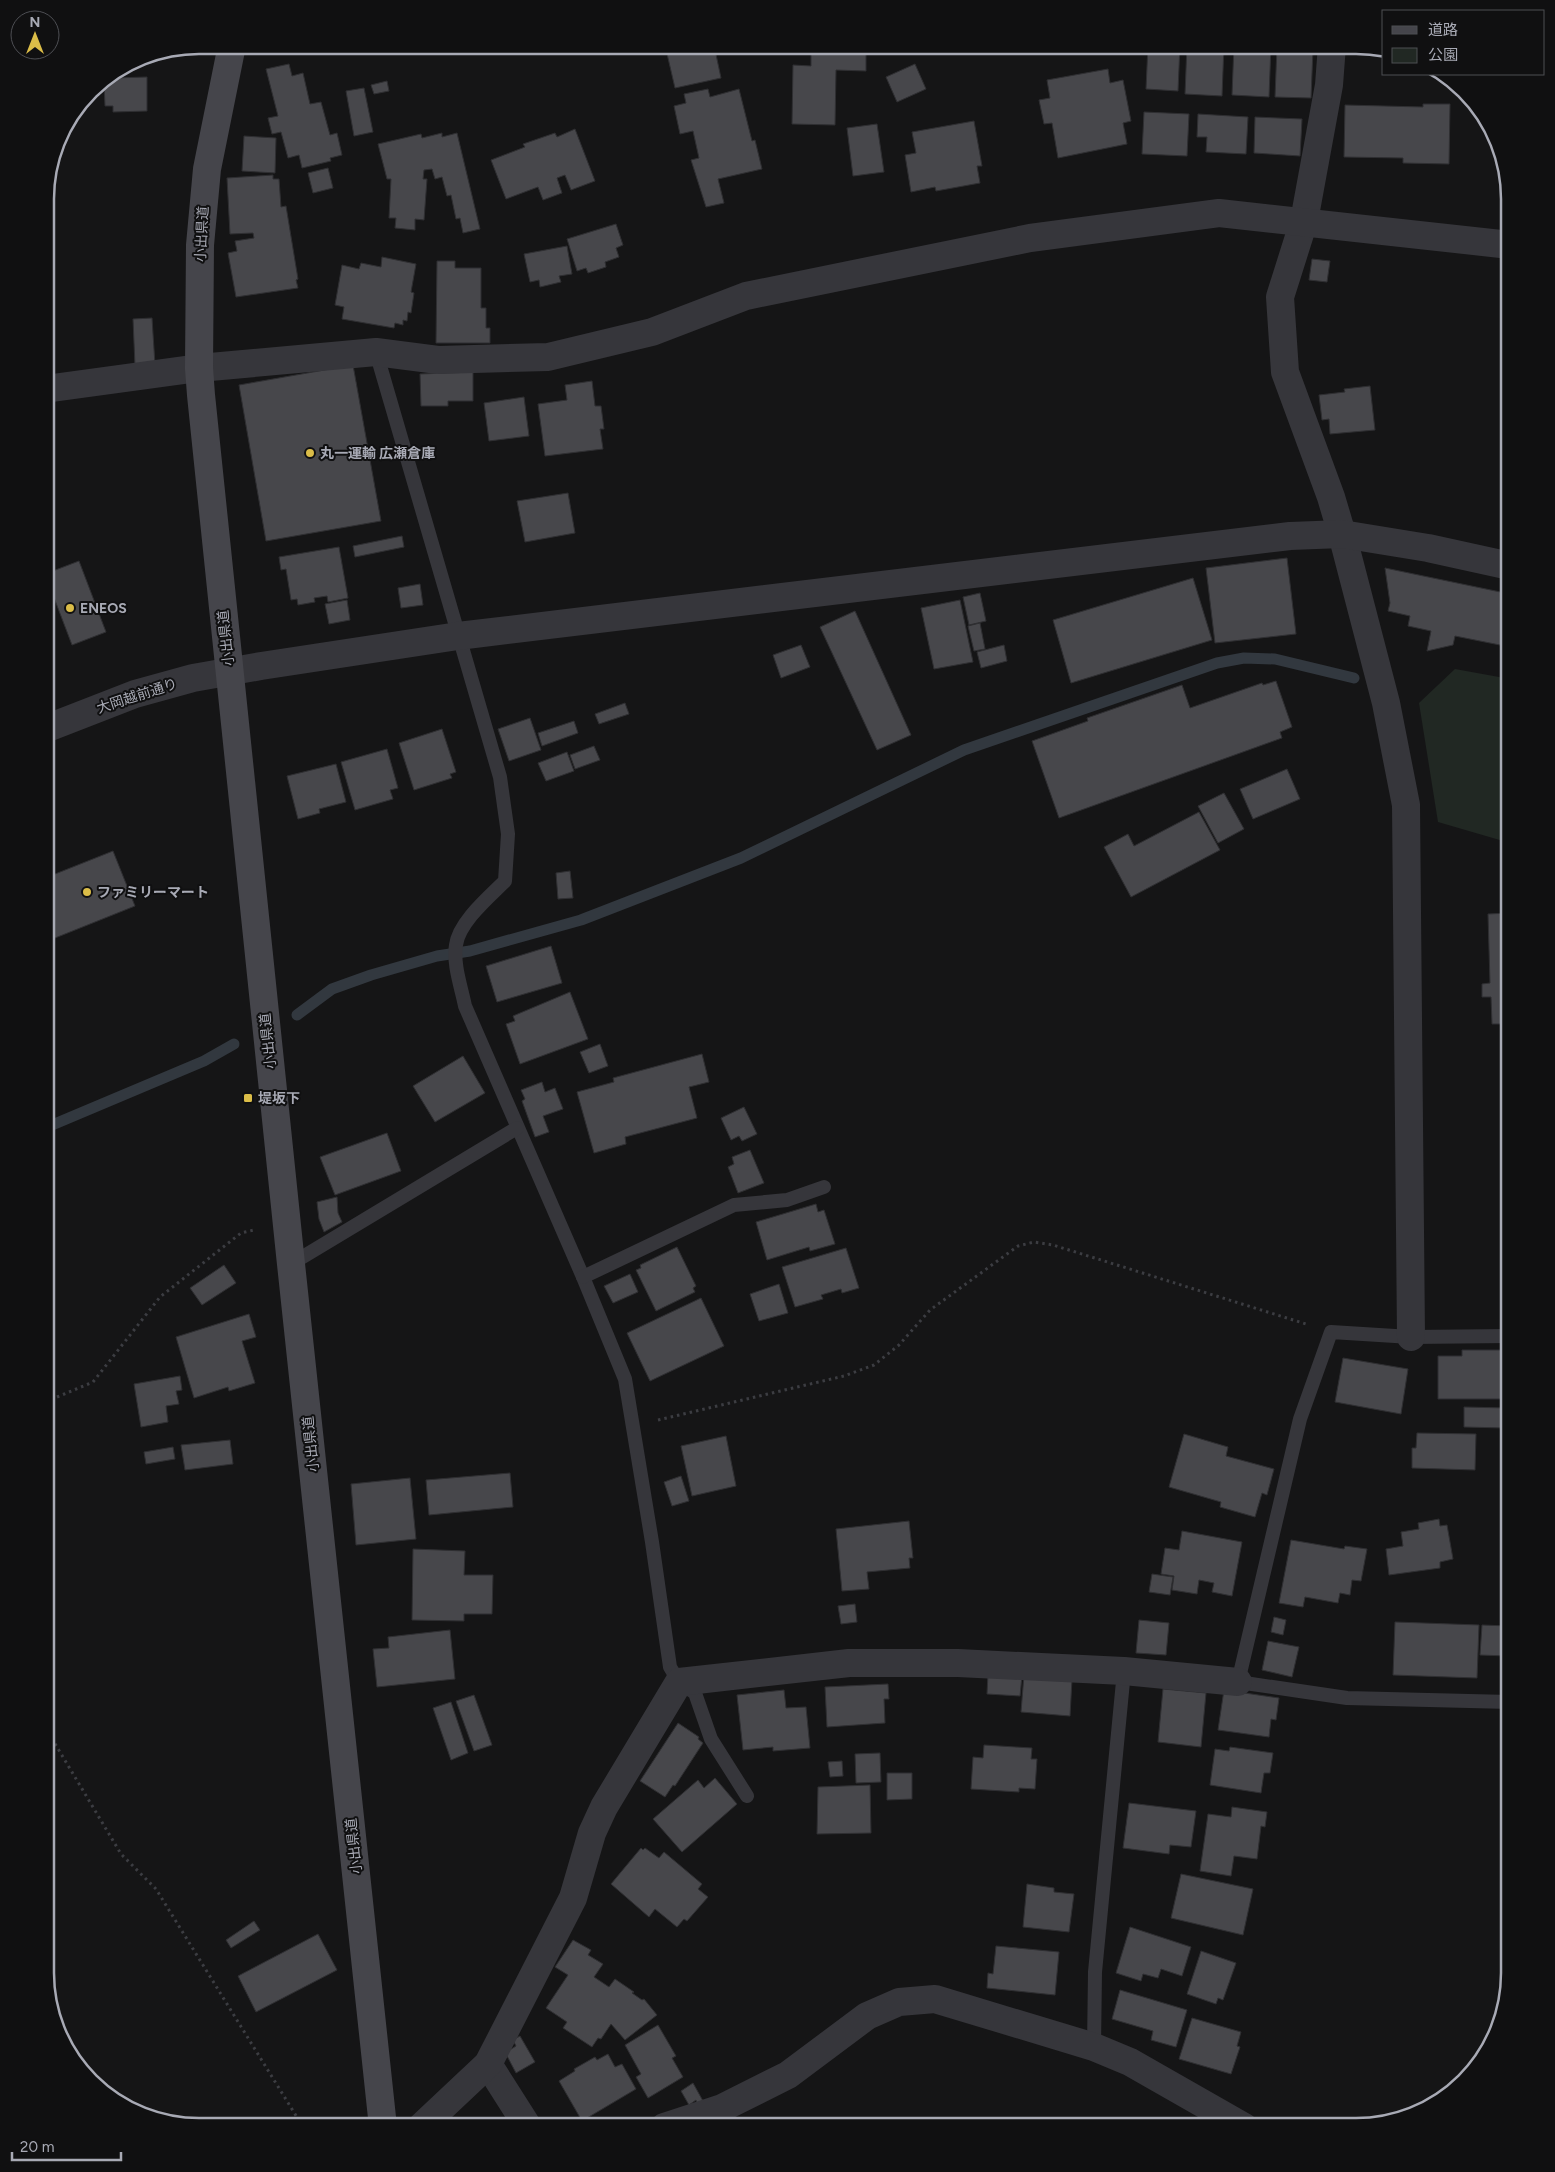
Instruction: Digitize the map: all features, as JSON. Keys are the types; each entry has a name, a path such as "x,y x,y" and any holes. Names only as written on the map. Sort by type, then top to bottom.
{"main road":[{"name":"小出県道","path":"230,54 207,169 200,245 199,368 207,463 382,2118"}],"street":[{"path":"1331,54 1329,84 1304,221 1280,297 1285,372 1331,497 1342,534 1386,703 1406,805 1411,1336"},
{"path":"54,389 199,368 376,352 438,360 548,357 652,332 746,296 1030,238 1219,213 1501,244"},
{"name":"大岡越前通り","path":"54,725 134,694 230,671 458,636 1280,537 1342,534 1428,548 1501,564"},
{"path":"431,2118 488,2064 573,1898 592,1833 604,1807 678,1682 849,1663 958,1663 1124,1671 1238,1682"},
{"path":"691,2118 722,2108 788,2075 867,2016 899,2002 935,1999 1094,2047 1130,2062 1228,2118"},
{"path":"488,2064 522,2118"}],"lane":[{"path":"376,352 500,777 508,834 505,881 472,914 460,933 456,945 456,970 466,1006 583,1277 624,1379 633,1425 670,1667 678,1682 695,1693 711,1739 747,1796"},
{"path":"291,1264 518,1128"},
{"path":"583,1277 734,1205 787,1200 824,1186"},
{"path":"1501,1336 1411,1336 1331,1332 1300,1419 1238,1682 1347,1698 1501,1702"},
{"path":"1094,2047 1095,1972 1124,1671"}],"path":[{"path":"54,1398 93,1382 160,1297 241,1233 287,1226"},
{"path":"633,1425 844,1376 874,1365 899,1345 930,1310 1018,1246 1034,1242 1053,1245 1331,1332"},
{"path":"54,1742 121,1854 156,1889 297,2118"}],"green space":[{"path":"1455,669 1501,677 1501,840 1438,822 1419,703"}],"building":[{"path":"667,54 716,54 721,78 675,88"},
{"path":"811,54 866,54 866,71 836,70 835,125 792,124 793,65 811,66"},
{"path":"1148,54 1180,54 1178,91 1146,89"},
{"path":"1187,54 1224,54 1222,96 1185,94"},
{"path":"1234,54 1271,54 1269,97 1232,95"},
{"path":"1277,54 1313,54 1311,98 1275,97"},
{"path":"289,64 292,76 303,73 310,104 321,102 330,135 337,133 342,155 330,158 331,161 302,168 299,155 288,158 281,132 272,134 268,118 278,116 266,69"},
{"path":"915,64 926,89 897,102 886,77"},
{"path":"1108,69 1110,83 1123,80 1131,121 1123,123 1127,144 1058,158 1052,123 1044,124 1039,100 1050,98 1047,80"},
{"path":"147,77 147,111 113,112 113,106 105,106 104,89 118,78"},
{"path":"387,81 389,91 374,94 371,85"},
{"path":"364,88 373,132 354,136 346,91"},
{"path":"708,89 710,97 739,89 752,141 755,140 762,169 718,179 724,203 706,207 691,160 699,158 693,131 680,134 674,106 686,103 684,94"},
{"path":"1423,104 1450,104 1449,164 1403,163 1403,158 1344,157 1345,105 1423,107"},
{"path":"1144,112 1189,114 1187,156 1142,154"},
{"path":"1198,114 1248,117 1246,154 1206,152 1207,137 1197,137"},
{"path":"1255,117 1302,119 1300,156 1254,153"},
{"path":"974,121 982,166 977,166 980,183 936,191 935,187 911,192 905,155 916,153 912,132"},
{"path":"877,124 884,172 853,176 847,128"},
{"path":"575,129 595,181 571,190 565,175 557,178 562,193 543,200 538,187 506,199 491,160 525,147 523,144 555,133 557,137"},
{"path":"442,133 442,137 457,133 480,229 463,233 460,218 456,219 451,195 447,196 442,177 435,179 432,169 424,170 423,179 427,179 424,220 415,219 415,230 395,228 396,218 389,218 391,179 387,179 378,144 421,134 422,138"},
{"path":"244,136 276,138 275,173 242,171"},
{"path":"328,168 333,188 313,193 308,173"},
{"path":"273,175 273,179 279,179 281,207 286,206 298,288 236,297 228,253 237,251 235,241 254,238 253,233 230,234 227,178"},
{"path":"616,224 623,245 616,248 619,257 605,262 606,267 588,273 586,268 577,271 567,239"},
{"path":"567,246 572,274 559,276 561,282 540,287 539,280 530,282 524,254"},
{"path":"382,257 416,264 411,292 414,293 411,313 408,312 407,321 403,320 403,325 395,323 394,328 342,319 344,307 335,305 342,265 359,269 361,263 381,267"},
{"path":"1312,259 1330,261 1327,282 1309,280"},
{"path":"437,261 455,261 455,268 481,268 481,308 486,308 486,328 490,328 490,343 436,343"},
{"path":"152,318 155,365 135,366 133,319"},
{"name":"丸一運輸 広瀬倉庫","path":"353,365 381,521 266,541 239,385"},
{"path":"473,372 473,401 448,401 448,406 421,406 420,374"},
{"path":"592,381 595,406 601,406 604,429 600,429 603,449 545,456 538,404 567,400 565,385"},
{"path":"1370,386 1375,430 1330,434 1329,419 1322,420 1319,395 1345,392 1344,389"},
{"path":"524,397 529,436 489,441 484,403"},
{"path":"568,493 575,533 525,542 517,501"},
{"path":"402,536 404,547 355,557 353,546"},
{"path":"339,547 348,598 328,602 327,596 314,598 315,602 298,605 297,599 291,600 286,569 281,570 279,557"},
{"path":"1287,558 1296,634 1215,643 1206,568"},
{"path":"79,561 106,632 72,645 54,598 54,571"},
{"path":"1385,568 1501,592 1501,645 1455,636 1453,645 1427,651 1431,631 1408,626 1410,616 1388,611 1390,603"},
{"path":"1193,578 1212,640 1071,683 1053,620"},
{"path":"420,584 423,605 401,608 398,588"},
{"path":"980,593 986,621 969,625 963,597"},
{"path":"347,600 350,620 329,624 325,604"},
{"path":"960,600 973,662 934,669 921,608"},
{"path":"855,611 911,735 877,750 820,627"},
{"path":"980,623 985,649 974,651 968,626"},
{"path":"801,645 810,667 781,678 773,655"},
{"path":"1004,645 1007,661 981,668 977,652"},
{"path":"1276,681 1292,727 1280,732 1282,738 1059,818 1032,741 1088,721 1087,718 1182,685 1190,708 1262,683 1263,685"},
{"path":"625,703 629,714 599,724 595,714"},
{"path":"530,718 541,750 509,761 498,729"},
{"path":"574,721 578,733 542,746 538,733"},
{"path":"442,729 456,772 450,774 452,778 414,790 399,743"},
{"path":"594,746 600,760 575,769 570,755"},
{"path":"387,749 398,788 390,790 393,799 355,810 341,762"},
{"path":"567,752 574,771 546,781 538,763"},
{"path":"336,764 346,802 319,809 320,813 298,819 287,776"},
{"path":"1287,769 1300,799 1253,819 1240,789"},
{"path":"1224,793 1244,829 1218,843 1198,806"},
{"path":"1199,812 1220,850 1131,897 1104,847 1128,834 1134,846"},
{"name":"ファミリーマート","path":"113,851 135,906 54,938 54,874"},
{"path":"570,871 573,898 558,899 556,873"},
{"path":"1501,913 1501,1024 1492,1024 1491,997 1482,997 1482,984 1490,983 1488,914"},
{"path":"551,946 562,983 497,1002 486,966"},
{"path":"570,992 588,1039 520,1064 506,1024 515,1021 513,1016"},
{"path":"600,1044 608,1066 589,1073 580,1052"},
{"path":"702,1054 709,1082 689,1087 697,1118 625,1137 626,1144 594,1153 577,1092 614,1082 613,1078"},
{"path":"463,1056 485,1093 435,1122 413,1086"},
{"path":"542,1082 545,1092 555,1088 563,1109 543,1116 549,1132 535,1137 522,1101 525,1099 521,1090"},
{"path":"744,1107 757,1134 742,1141 739,1136 731,1140 721,1118"},
{"path":"387,1133 401,1171 335,1195 320,1157"},
{"path":"750,1150 764,1183 738,1193 728,1167 734,1164 732,1157"},
{"path":"337,1197 338,1213 342,1222 324,1232 319,1219 317,1202"},
{"path":"816,1204 818,1212 824,1210 835,1244 810,1251 809,1247 767,1260 756,1222"},
{"path":"677,1247 696,1286 693,1288 695,1292 656,1311 636,1270 641,1268 640,1265"},
{"path":"846,1248 859,1288 842,1293 841,1289 821,1295 823,1299 795,1307 782,1267"},
{"path":"224,1265 236,1283 202,1305 190,1288"},
{"path":"630,1274 638,1292 613,1303 604,1286"},
{"path":"779,1284 788,1313 759,1321 750,1294"},
{"path":"701,1298 724,1346 650,1381 627,1333"},
{"path":"249,1314 256,1337 242,1341 255,1383 229,1391 228,1387 194,1398 176,1337"},
{"path":"1462,1350 1501,1350 1501,1399 1438,1399 1438,1356 1462,1356"},
{"path":"1343,1358 1408,1369 1401,1414 1335,1402"},
{"path":"180,1376 182,1390 176,1391 179,1404 166,1406 168,1422 141,1427 134,1384"},
{"path":"1464,1407 1501,1408 1501,1428 1464,1427"},
{"path":"1417,1433 1476,1434 1475,1470 1412,1468 1412,1448 1416,1448"},
{"path":"1184,1434 1228,1447 1226,1456 1274,1469 1267,1495 1262,1493 1255,1517 1220,1507 1221,1502 1169,1487"},
{"path":"726,1436 736,1486 692,1496 681,1446"},
{"path":"230,1440 233,1464 185,1470 181,1445"},
{"path":"173,1447 175,1459 146,1464 144,1452"},
{"path":"510,1473 513,1507 429,1515 426,1480"},
{"path":"681,1476 689,1501 672,1506 664,1482"},
{"path":"410,1478 416,1539 356,1545 351,1484"},
{"path":"1439,1519 1440,1526 1447,1525 1453,1559 1440,1562 1440,1568 1389,1575 1386,1549 1403,1546 1401,1532 1419,1529 1418,1523"},
{"path":"909,1521 913,1558 909,1558 910,1568 867,1572 869,1589 842,1591 836,1529"},
{"path":"1182,1531 1242,1542 1232,1596 1212,1592 1214,1583 1199,1580 1197,1594 1172,1590 1174,1576 1161,1574 1165,1548 1179,1550"},
{"path":"1291,1540 1344,1549 1345,1546 1367,1549 1361,1581 1352,1580 1350,1595 1340,1593 1338,1603 1305,1597 1303,1607 1279,1603"},
{"path":"413,1549 465,1551 464,1575 493,1575 492,1614 464,1614 464,1621 412,1620"},
{"path":"1152,1574 1173,1577 1170,1595 1149,1592"},
{"path":"855,1604 857,1622 841,1624 838,1606"},
{"path":"1274,1617 1286,1620 1283,1635 1271,1632"},
{"path":"1139,1620 1169,1623 1166,1655 1136,1653"},
{"path":"1395,1622 1479,1625 1477,1678 1393,1675"},
{"path":"1482,1625 1501,1626 1501,1656 1480,1655"},
{"path":"450,1630 455,1679 377,1687 373,1649 389,1648 388,1637"},
{"path":"1268,1641 1299,1647 1292,1677 1262,1670"},
{"path":"988,1673 1022,1675 1020,1696 987,1694"},
{"path":"1024,1675 1072,1679 1070,1716 1021,1712"},
{"path":"888,1684 889,1699 884,1699 885,1723 827,1727 825,1687"},
{"path":"1163,1689 1206,1693 1201,1747 1158,1742"},
{"path":"784,1690 786,1708 806,1707 810,1748 773,1751 773,1747 743,1750 737,1695"},
{"path":"1224,1690 1279,1698 1276,1720 1271,1719 1269,1737 1218,1730"},
{"path":"474,1695 492,1745 474,1751 456,1701"},
{"path":"451,1702 468,1753 451,1760 433,1708"},
{"path":"678,1723 699,1737 698,1739 703,1743 675,1786 673,1785 665,1797 640,1781"},
{"path":"984,1745 1032,1748 1031,1759 1037,1759 1035,1789 1019,1788 1019,1792 971,1789 973,1757 983,1758"},
{"path":"1230,1747 1273,1753 1270,1773 1264,1773 1261,1793 1210,1785 1215,1749 1229,1751"},
{"path":"880,1753 881,1782 856,1783 855,1754"},
{"path":"842,1761 843,1776 830,1777 828,1762"},
{"path":"887,1773 912,1773 912,1799 887,1800"},
{"path":"715,1778 737,1804 682,1852 653,1819 698,1780 704,1788"},
{"path":"870,1785 871,1833 817,1834 818,1787"},
{"path":"1129,1803 1196,1811 1191,1847 1170,1845 1169,1854 1123,1848"},
{"path":"1232,1807 1267,1812 1265,1827 1261,1826 1257,1859 1234,1856 1231,1876 1200,1871 1208,1814 1231,1817"},
{"path":"641,1848 643,1850 645,1848 659,1858 664,1852 702,1884 698,1889 708,1897 687,1921 684,1919 677,1927 655,1909 649,1917 611,1884"},
{"path":"1181,1874 1253,1889 1243,1935 1171,1918"},
{"path":"1027,1884 1054,1888 1054,1892 1074,1894 1069,1932 1023,1927"},
{"path":"254,1921 260,1930 231,1948 226,1940"},
{"path":"1130,1927 1191,1947 1182,1976 1161,1969 1158,1978 1143,1974 1141,1981 1116,1973"},
{"path":"318,1934 337,1970 256,2012 238,1976"},
{"path":"573,1940 591,1950 588,1955 603,1964 594,1977 609,1987 615,1979 642,2000 644,1999 657,2015 625,2040 611,2024 601,2039 598,2038 592,2047 563,2028 567,2022 546,2008 568,1975 555,1967"},
{"path":"996,1946 1059,1952 1055,1995 987,1988 988,1973 993,1974"},
{"path":"1201,1951 1236,1963 1223,2000 1218,1998 1216,2004 1187,1994"},
{"path":"1120,1990 1187,2010 1176,2047 1151,2040 1153,2031 1112,2019"},
{"path":"1192,2018 1241,2032 1237,2046 1240,2047 1231,2074 1179,2059"},
{"path":"658,2025 676,2056 672,2058 683,2077 648,2098 636,2077 641,2074 625,2045"},
{"path":"520,2036 535,2062 516,2073 506,2054 516,2046 513,2040"},
{"path":"608,2054 615,2067 622,2064 636,2089 587,2118 580,2118 559,2081 575,2071 574,2069 595,2057 597,2060"},
{"path":"693,2083 703,2101 697,2104 696,2100 689,2105 681,2091"}],"waterway":[{"path":"297,1015 332,989 371,975 437,956 470,951 581,920 741,858 964,750 1217,663 1244,658 1275,659 1354,678"},
{"path":"54,1124 204,1061 234,1044"}],"place":[{"name":"丸一運輸 広瀬倉庫","path":"310,453"},
{"name":"ENEOS","path":"70,608"},
{"name":"ファミリーマート","path":"87,892"},
{"name":"堤坂下","path":"248,1098"}]}
